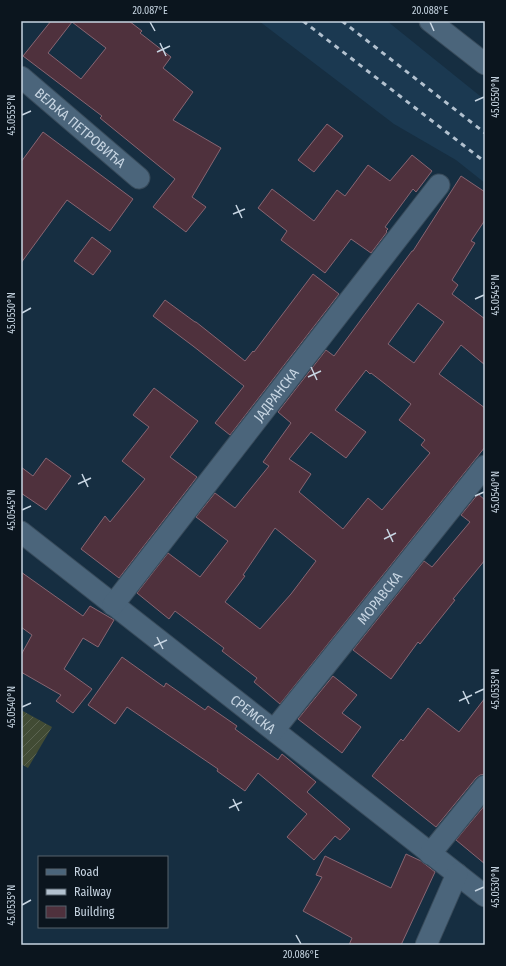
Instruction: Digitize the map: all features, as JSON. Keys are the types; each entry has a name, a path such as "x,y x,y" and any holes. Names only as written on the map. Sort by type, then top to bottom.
{"street":[{"path":"430,21 485,64"},
{"name":"ВЕЉКА ПЕТРОВИЋА","path":"21,78 139,178"},
{"name":"ЈАДРАНСКА","path":"113,605 439,185"},
{"name":"МОРАВСКА","path":"274,730 485,466"},
{"name":"СРЕМСКА","path":"21,532 485,896"},
{"path":"430,854 485,786"},
{"path":"426,945 457,874"}],"shaded area":[{"path":"259,21 387,21 485,100 485,183 456,160 394,124"}],"green space":[{"path":"21,710 52,727 28,768 21,764"}],"building":[{"path":"51,21 129,21 142,31 140,33 171,57 163,68 193,92 173,120 221,148 192,197 206,207 186,232 153,207 175,179 100,118 102,116 23,56","holes":["72,22 106,48 81,79 48,53"]},
{"path":"327,124 343,136 314,172 298,160"},
{"path":"43,132 133,199 110,231 67,200 21,263 21,162"},
{"path":"412,155 432,171 416,192 413,189 385,227 388,229 386,231 387,232 371,253 351,239 325,273 281,240 287,231 258,208 272,189 314,221 337,190 345,196 368,165 390,181"},
{"path":"461,176 485,192 485,220 471,241 475,243 452,280 458,285 452,294 485,319 485,365 461,345 439,374 485,408 485,447 280,704 254,682 257,678 222,651 224,648 175,611 169,619 137,593 168,553 200,577 228,541 196,517 215,493 235,508 269,466 263,462 291,423 278,412 326,350 334,356 413,251","holes":["418,303 444,322 414,363 388,344","366,370 411,404 399,420 425,440 421,445 430,453 382,510 368,498 343,529 299,492 311,474 289,459 311,432 346,458 366,432 335,410","275,528 316,561 291,594 260,629 225,602 245,576 243,575"]},
{"path":"92,237 111,251 93,275 74,261"},
{"path":"313,274 339,294 230,435 215,423 244,386 153,316 165,300 196,322 245,361 253,351 254,352"},
{"path":"154,388 198,421 170,457 197,477 119,578 81,549 105,516 110,522 145,479 122,461 149,427 133,415"},
{"path":"46,458 71,476 46,510 21,493 21,467 33,476"},
{"path":"478,494 485,500 485,560 453,599 455,600 420,644 418,642 391,679 353,650 424,561 432,567 470,522 461,515"},
{"path":"21,572 83,616 90,606 114,620 98,647 83,638 64,669 92,689 73,713 56,701 61,695 21,672 21,655 32,635 21,627"},
{"path":"122,657 164,687 166,683 205,710 208,706 237,726 235,729 278,760 282,754 316,782 307,792 350,829 340,840 335,836 314,860 287,837 307,814 258,773 245,791 217,771 218,769 127,707 115,724 88,705"},
{"path":"333,676 357,695 342,713 361,727 342,753 298,719"},
{"path":"485,698 485,774 476,778 436,827 372,776 401,739 403,741 428,708 459,732"},
{"path":"485,805 485,864 456,840"},
{"path":"406,854 421,861 435,872 401,945 349,945 352,938 303,911 322,877 316,875 325,856 391,888"}],"railway":[{"path":"303,21 485,162"},
{"path":"342,21 485,133"}]}
